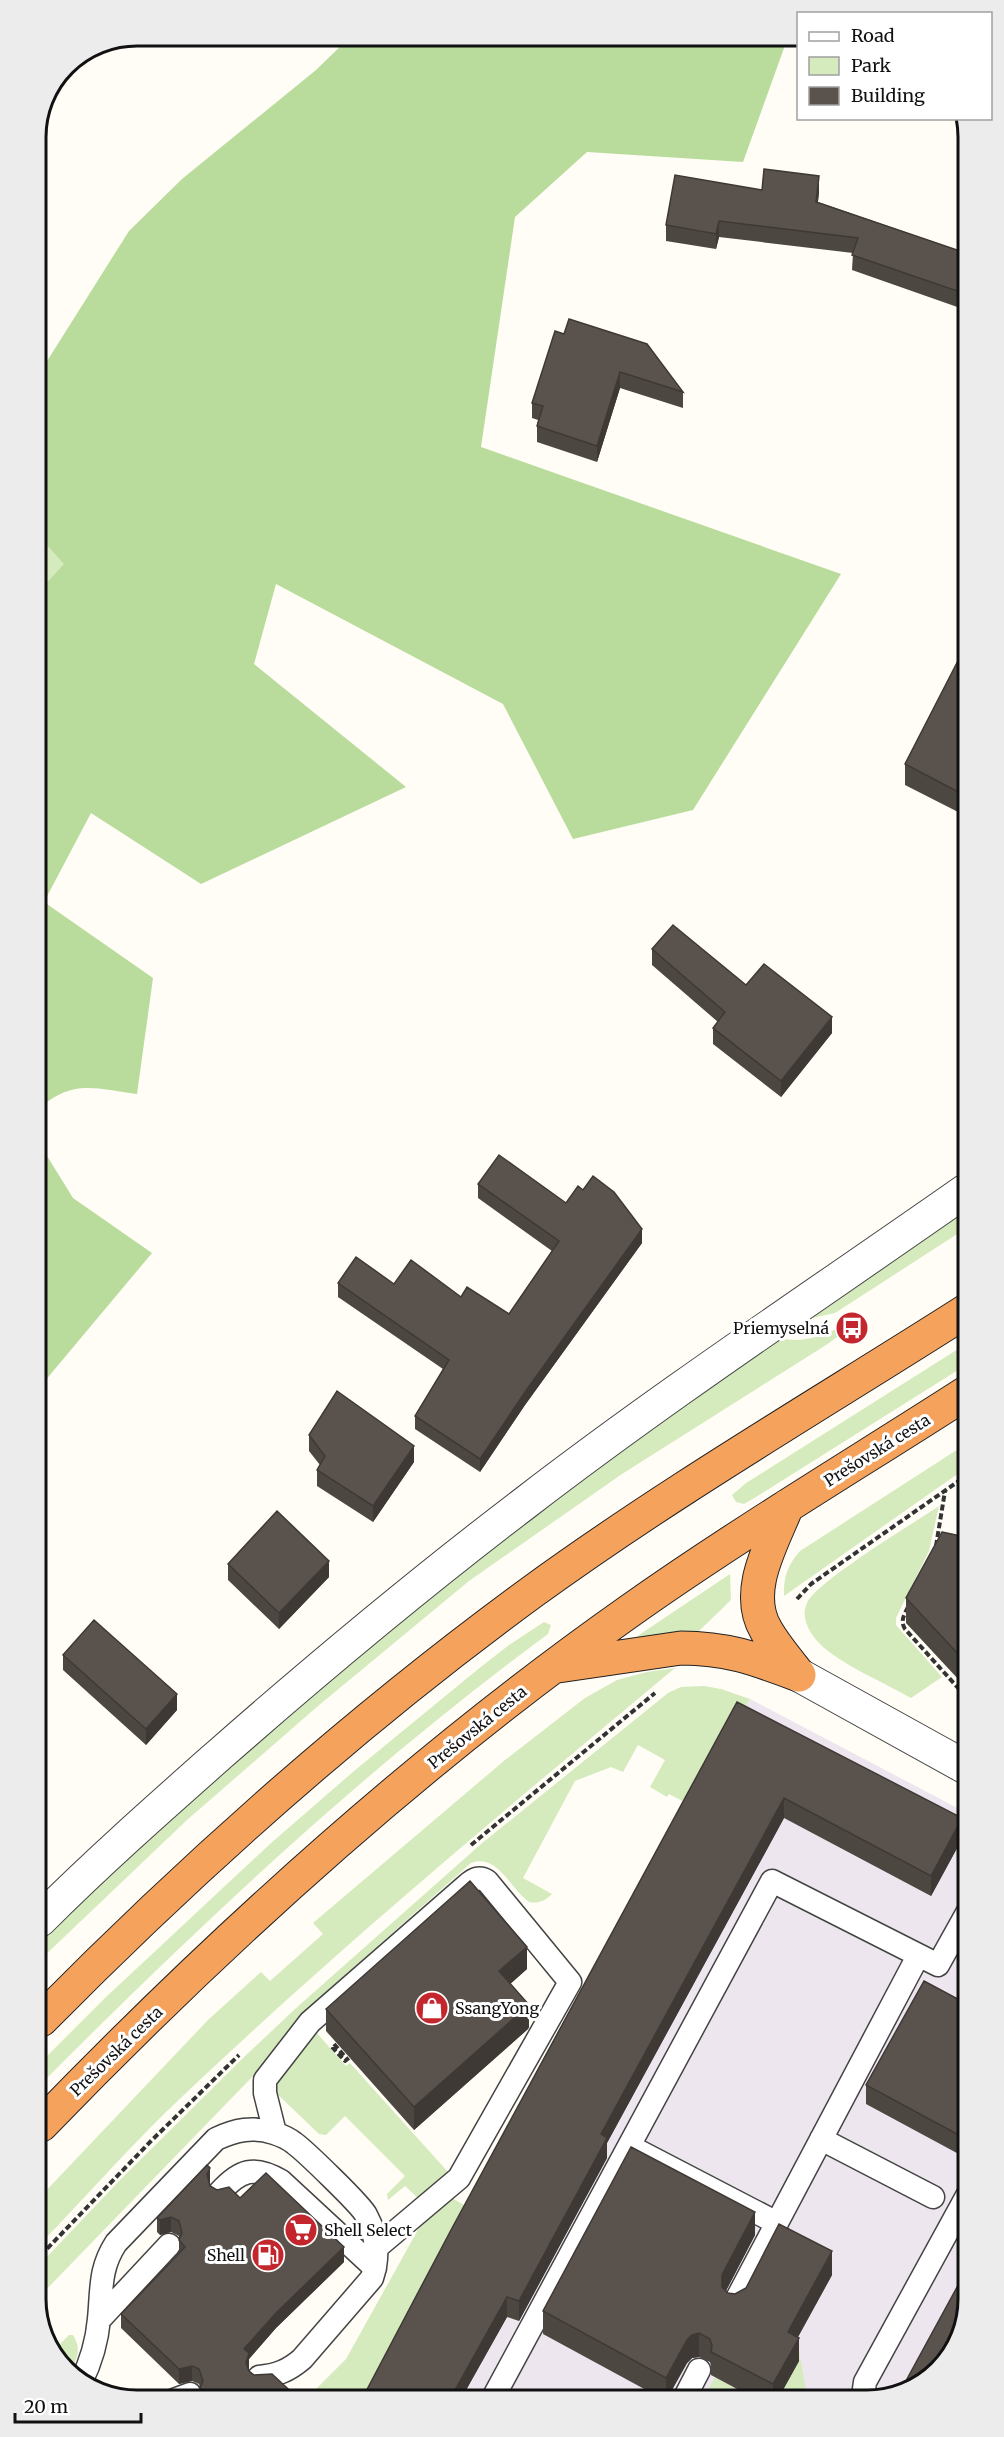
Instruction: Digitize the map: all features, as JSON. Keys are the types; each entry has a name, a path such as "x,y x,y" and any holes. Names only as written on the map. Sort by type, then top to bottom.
{"highway":[{"path":"47,2013 165,1899 250,1822 458,1647 613,1536 958,1316"},
{"name":"Prešovská cesta","path":"47,2120 148,2019 328,1852 463,1736 632,1609 787,1506 958,1398"},
{"path":"787,1506 756,1593 757,1605 765,1630 799,1675"},
{"path":"553,1667 681,1648 699,1648 746,1655 799,1675"}],"street":[{"path":"47,1913 263,1716 380,1618 526,1502 617,1435 958,1196"},
{"path":"799,1675 958,1763"}],"lane":[{"path":"260,2377 289,2370 302,2359 365,2286 376,2258 459,2178 570,1982 487,1881 482,1878 475,1879 310,2022 266,2080 265,2093 275,2133"},
{"path":"497,2390 772,1881 938,1965 958,1929"},
{"path":"734,2304 918,1956"},
{"path":"85,2374 92,2360 106,2258 116,2243 216,2139 233,2131 252,2129 275,2133 295,2144 366,2213 373,2231 376,2258"},
{"path":"821,2139 933,2198"},
{"path":"629,2145 777,2223"},
{"path":"220,2192 231,2180 242,2173 254,2171 268,2174 281,2181 376,2258"},
{"path":"864,2390 865,2382 958,2212"},
{"path":"99,2320 169,2245"},
{"path":"689,2390 699,2370"}],"path":[{"path":"757,1605 793,1605 811,1584 958,1482"},
{"path":"936,1547 945,1491"},
{"path":"913,1599 902,1619 905,1629 958,1688"}],"shaded area":[{"path":"750,1699 958,1808 958,2299 951,2334 931,2364 922,2372 896,2386 866,2390 378,2390"}],"green space":[{"path":"340,47 784,47 743,162 587,152 515,217 481,447 841,574 693,810 573,839 503,704 276,584 254,664 406,787 201,884 91,813 47,896 47,582 64,564 47,545 47,361 129,231 182,179 316,70"},
{"path":"47,545 65,564 47,583"},
{"path":"47,904 153,978 137,1094 84,1088 62,1093 47,1102"},
{"path":"47,1156 73,1198 152,1253 47,1378"},
{"path":"958,1214 958,1234 835,1313 812,1318 814,1314"},
{"path":"836,1329 842,1330 840,1335 826,1345 622,1474 469,1581 318,1706 187,1820 47,1953 47,1931 248,1746 525,1520 778,1336 784,1339 799,1340 823,1335"},
{"path":"958,1349 958,1370 756,1497 744,1504 736,1502 732,1495 746,1483"},
{"path":"958,1449 958,1474 784,1596 787,1572 800,1551"},
{"path":"939,1506 929,1551 896,1618 896,1625 942,1677 911,1698 851,1666 829,1651 816,1640 810,1631 805,1620 805,1609 815,1593 828,1581"},
{"path":"730,1574 731,1600 699,1631 636,1637"},
{"path":"544,1622 551,1625 548,1634 415,1738 286,1849 161,1965 47,2078 47,2056 105,1998 270,1844 354,1771 509,1645"},
{"path":"675,1668 481,1831 290,1997 166,2112 47,2237 47,2190 208,2020 261,1972 270,1981 323,1934 313,1923 505,1760 585,1698 617,1680"},
{"path":"704,1686 750,1699 692,1806 669,1794 667,1797 650,1787 665,1760 638,1745 623,1772 611,1767 575,1781 523,1878 552,1894 541,1901 529,1902 503,1874 489,1863 480,1861 471,1863 300,2015 255,2074 47,2289 47,2257 120,2180 241,2060 481,1844 668,1693 681,1687"},
{"path":"316,2032 346,2066 350,2063 448,2172 418,2198 405,2186 388,2200 387,2194 405,2176 345,2116 326,2135 319,2134 272,2089"},
{"path":"452,2198 474,2211 378,2390 315,2390 346,2359 419,2228"},
{"path":"69,2335 73,2335 78,2349 73,2364 62,2350 59,2345"},
{"path":"797,2339 806,2390 781,2390"},
{"path":"715,2377 739,2390 708,2390"}],"building":[{"path":"764,169 819,176 816,202 958,250 958,291 852,255 858,238 719,221 716,234 666,225 675,175 762,190"},
{"path":"569,319 647,344 683,392 620,372 597,446 537,426 543,406 532,403 555,331 564,334"},
{"path":"958,661 958,792 905,764"},
{"path":"673,925 746,985 764,964 832,1017 781,1081 713,1028 725,1012 652,949"},
{"path":"499,1155 566,1203 578,1186 583,1190 593,1176 614,1192 642,1229 480,1459 415,1416 449,1360 338,1283 356,1257 394,1284 411,1260 461,1297 467,1287 509,1314 559,1241 478,1184"},
{"path":"337,1391 414,1446 373,1506 317,1470 325,1456 309,1435"},
{"path":"277,1511 329,1561 279,1613 228,1564"},
{"path":"942,1532 958,1535 958,1654 906,1598"},
{"path":"94,1620 177,1694 146,1729 63,1655"},
{"path":"737,1702 958,1816 958,1825 931,1876 784,1798 601,2134 607,2138 519,2301 507,2297 455,2390 367,2390"},
{"name":"SsangYong","path":"470,1881 527,1947 499,1971 529,2005 414,2107 326,2009"},
{"path":"924,1981 958,1999 958,2135 866,2085"},
{"path":"631,2147 755,2212 722,2275 722,2287 728,2293 735,2294 746,2288 779,2224 832,2251 788,2332 799,2338 773,2384 711,2352 710,2339 699,2333 687,2340 666,2378 543,2311"},
{"path":"207,2165 210,2168 207,2174 210,2186 217,2190 229,2187 240,2198 266,2173 344,2247 276,2313 244,2349 249,2353 246,2363 249,2371 254,2375 272,2374 289,2390 202,2390 200,2388 203,2381 199,2369 192,2366 179,2369 121,2314 185,2247 179,2240 182,2233 179,2221 171,2217 160,2220 157,2218"},
{"path":"958,2285 957,2311 951,2334 931,2364 922,2372 907,2379"}],"place":[{"name":"Priemyselná","path":"852,1328"},
{"name":"SsangYong","path":"432,2008"},
{"name":"Shell Select","path":"301,2230"},
{"name":"Shell","path":"268,2255"}]}
